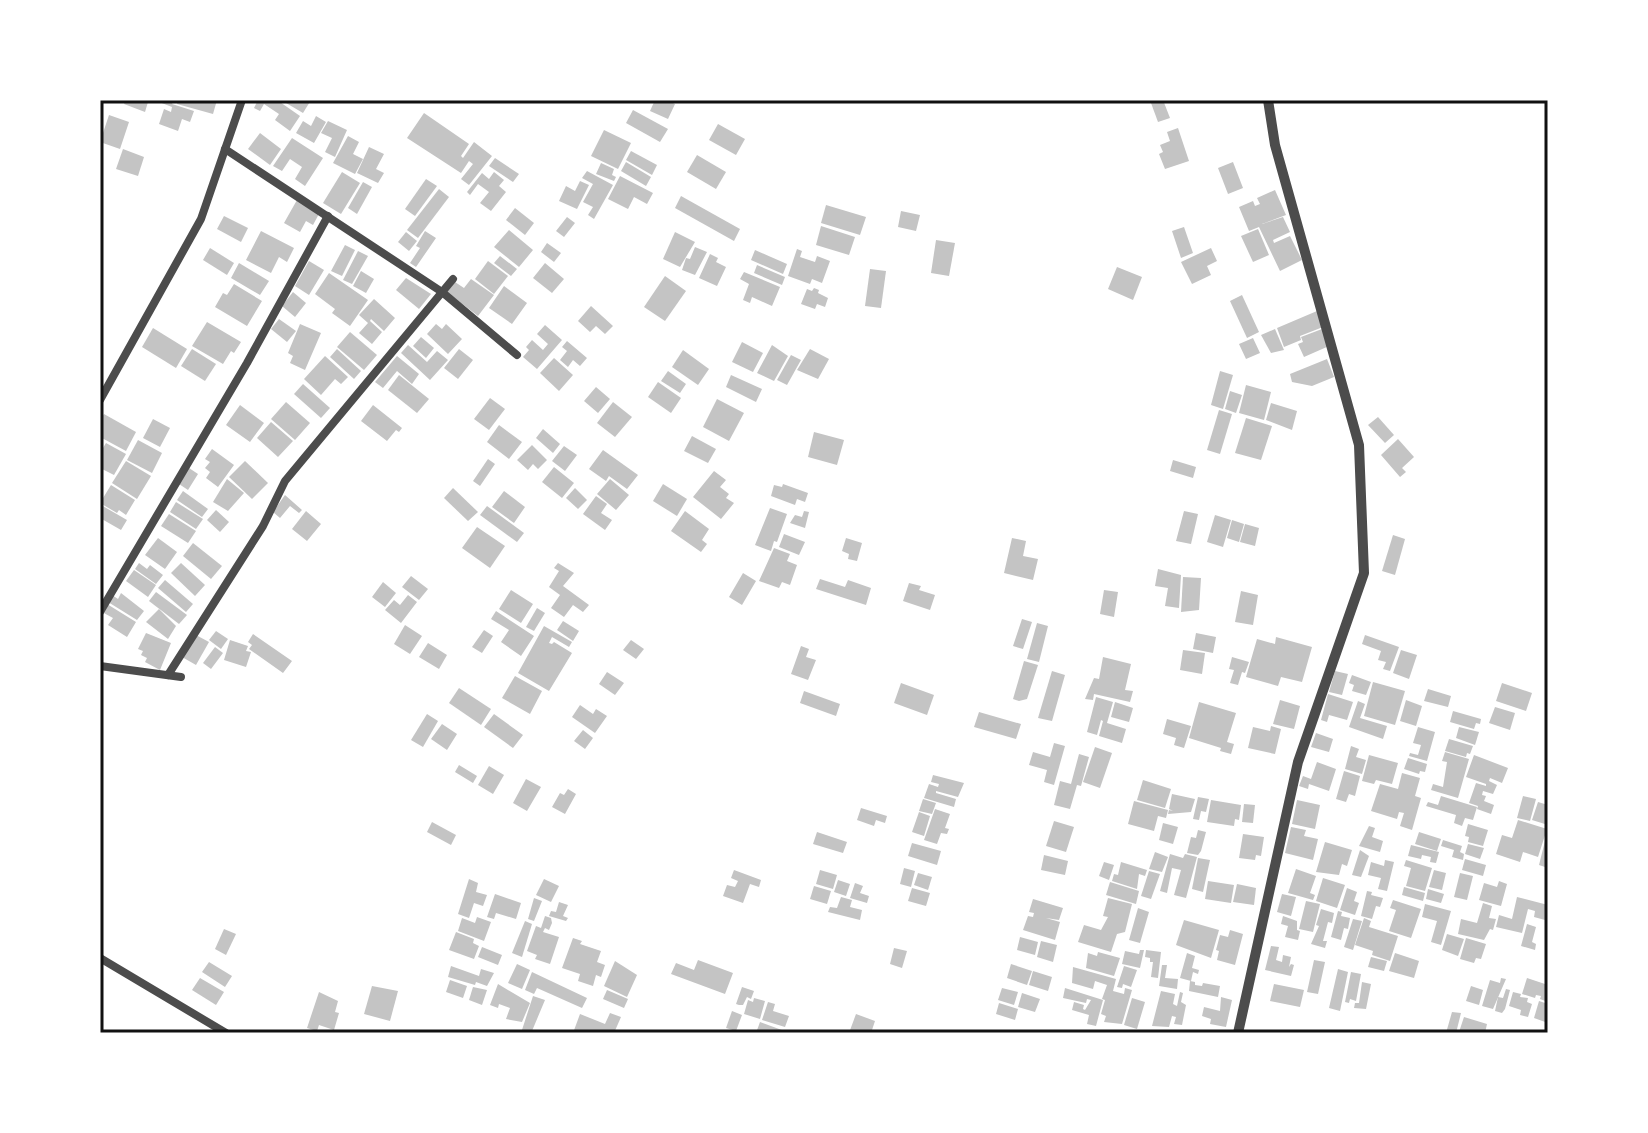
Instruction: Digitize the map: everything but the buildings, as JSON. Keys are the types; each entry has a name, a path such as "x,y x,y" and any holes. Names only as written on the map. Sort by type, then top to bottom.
{"street":[{"path":"100,400 201,219 242,100"},
{"path":"1238,1030 1298,762 1364,573 1359,445 1275,145 1268,100"},
{"path":"225,149 442,292 517,355"},
{"path":"100,612 247,363 328,216"},
{"path":"168,675 263,526 285,481 453,279"},
{"path":"100,666 181,677"},
{"path":"100,958 226,1033"}]}
